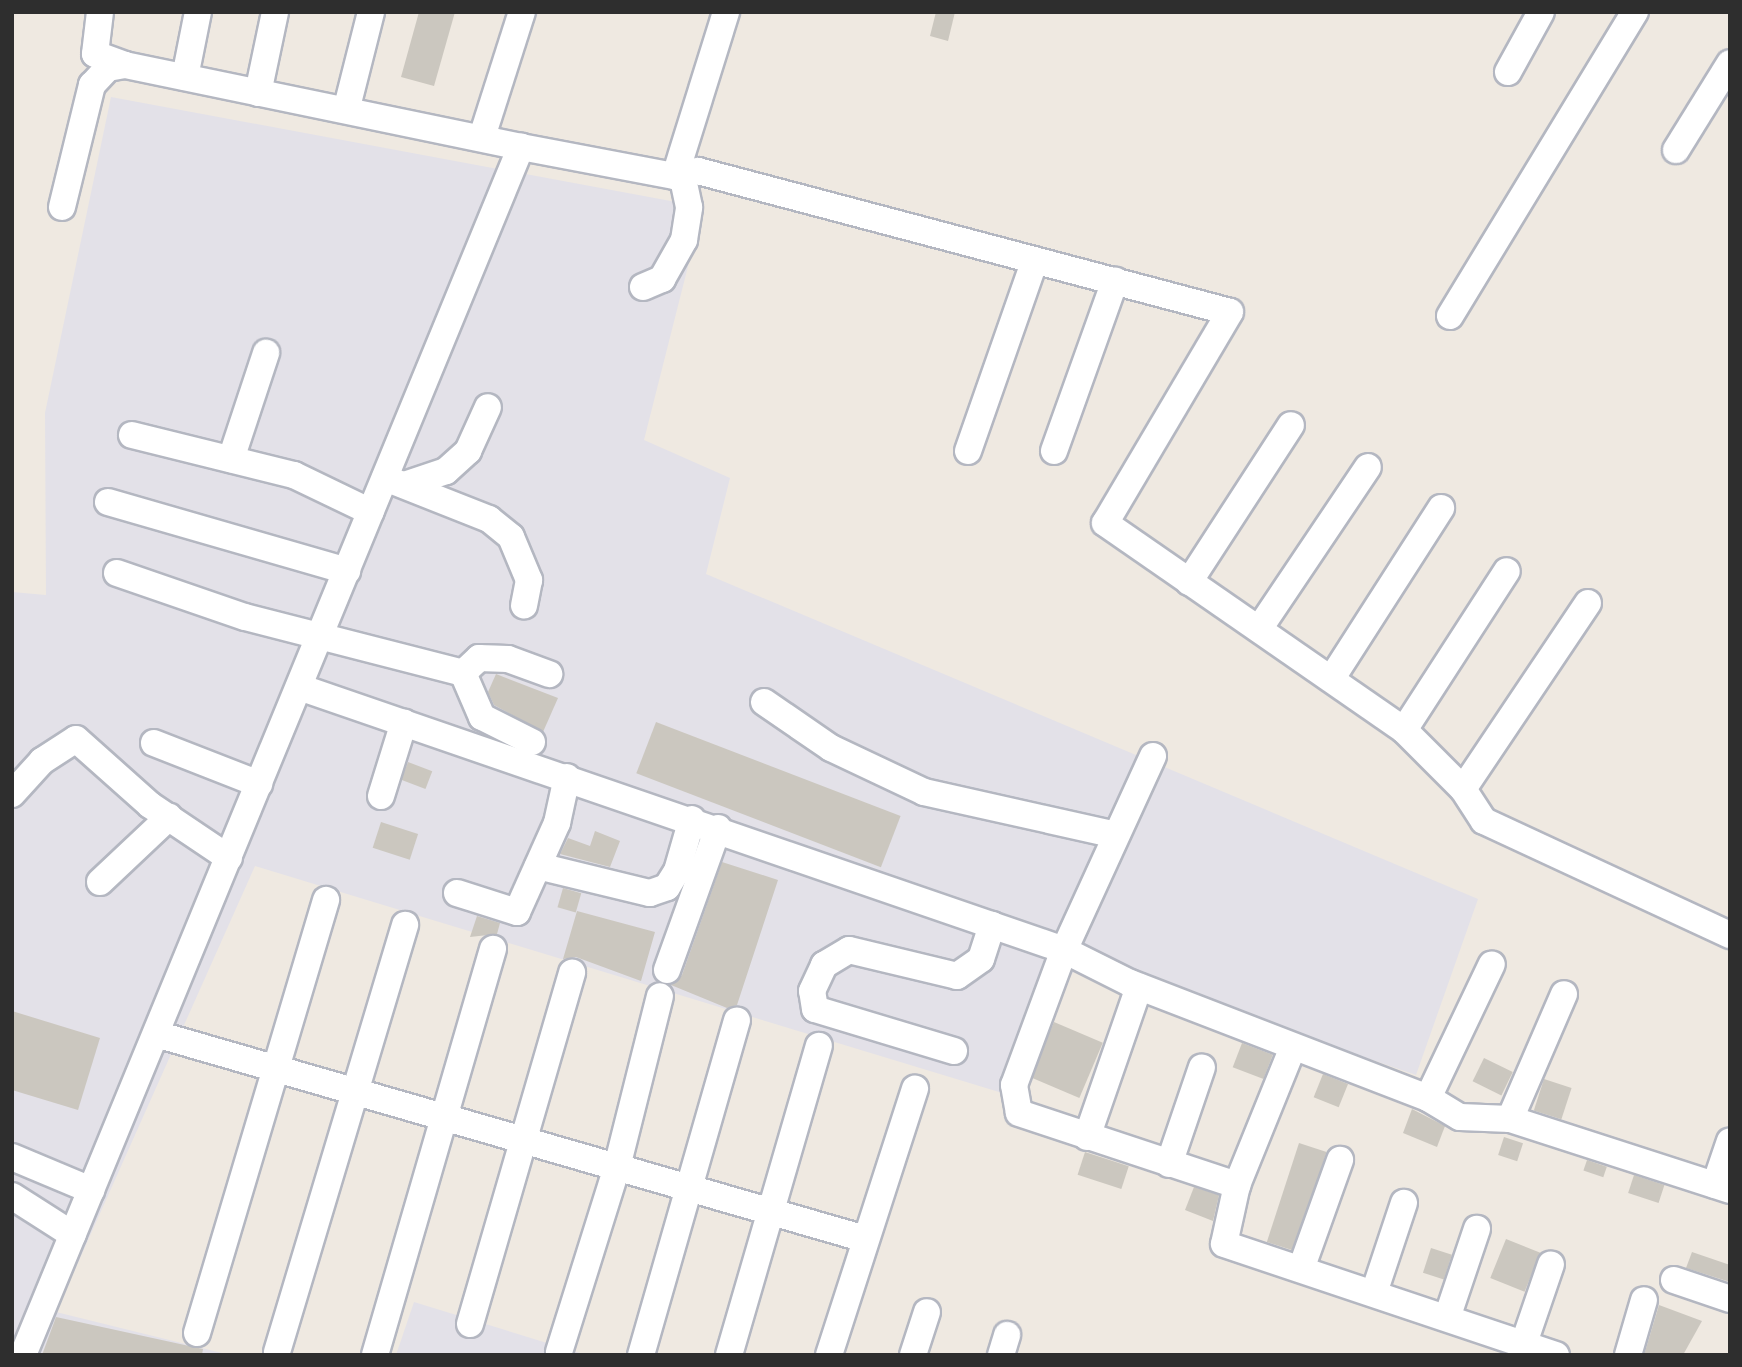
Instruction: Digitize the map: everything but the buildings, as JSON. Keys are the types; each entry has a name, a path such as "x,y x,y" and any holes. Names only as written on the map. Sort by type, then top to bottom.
{"street":[{"path":"100,12 95,54 125,65 258,93 347,107 521,147 679,175 698,172 1230,312 1105,523 1404,730 1462,789 1484,821 1730,935"},
{"path":"185,77 198,12"},
{"path":"258,93 275,12"},
{"path":"347,107 371,12"},
{"path":"482,137 522,12"},
{"path":"643,287 662,278 684,240 689,207 679,175 726,12"},
{"path":"1508,72 1541,12"},
{"path":"1450,317 1635,12"},
{"path":"1676,150 1730,63"},
{"path":"62,206 92,85 108,68 125,65"},
{"path":"22,1341 92,1190 371,512 395,481 521,147"},
{"path":"968,452 1035,260"},
{"path":"1054,452 1115,281"},
{"path":"230,459 266,353"},
{"path":"395,481 446,471 468,451 488,407"},
{"path":"1189,582 1291,425"},
{"path":"132,435 294,475 371,512"},
{"path":"1259,629 1368,467"},
{"path":"395,481 489,519 511,537 529,580 524,606"},
{"path":"108,502 347,571"},
{"path":"1332,678 1441,508"},
{"path":"1404,730 1507,571"},
{"path":"117,573 246,617 321,634 463,673"},
{"path":"1462,789 1588,603"},
{"path":"463,673 479,658 508,659 549,674"},
{"path":"463,673 482,717 532,741"},
{"path":"299,687 692,819 1064,950 1139,987 1427,1098 1460,1117 1510,1118 1722,1187 1730,1141"},
{"path":"764,702 831,748 924,792 1116,835"},
{"path":"381,796 404,722"},
{"path":"12,794 42,761 76,739 169,817 229,858"},
{"path":"154,743 259,784"},
{"path":"1153,756 1064,950 1013,1094 1024,1117 1237,1185"},
{"path":"457,893 517,912 538,866 567,777"},
{"path":"100,882 169,817"},
{"path":"538,866 650,893 667,887 677,871 692,819"},
{"path":"667,970 718,828"},
{"path":"197,1334 326,900"},
{"path":"277,1352 351,1090 405,925"},
{"path":"954,1051 815,1009 812,991 824,965 849,950 965,973 981,959 992,925"},
{"path":"375,1355 442,1116 493,949"},
{"path":"1427,1098 1492,964"},
{"path":"470,1324 521,1139 572,972"},
{"path":"1087,1137 1139,987"},
{"path":"1510,1118 1563,994"},
{"path":"559,1352 617,1167 660,996"},
{"path":"641,1355 737,1020"},
{"path":"156,1034 862,1238"},
{"path":"729,1355 819,1046"},
{"path":"1293,1046 1237,1185 1220,1241 1448,1315 1556,1355"},
{"path":"1169,1164 1202,1067"},
{"path":"829,1355 862,1238 915,1088"},
{"path":"12,1157 92,1190"},
{"path":"1301,1269 1339,1160"},
{"path":"12,1196 73,1235"},
{"path":"1374,1293 1404,1203"},
{"path":"1448,1315 1477,1229"},
{"path":"1524,1343 1551,1264"},
{"path":"1674,1280 1730,1299"},
{"path":"1628,1355 1644,1300"},
{"path":"913,1355 927,1312"}],"shaded area":[{"path":"111,97 703,207 644,440 730,478 706,574 1478,899 1416,1075 1080,959 1009,1095 255,866 56,1312 230,1355 12,1355 12,592 46,595 45,413"},
{"path":"414,1302 586,1355 396,1355"}]}
